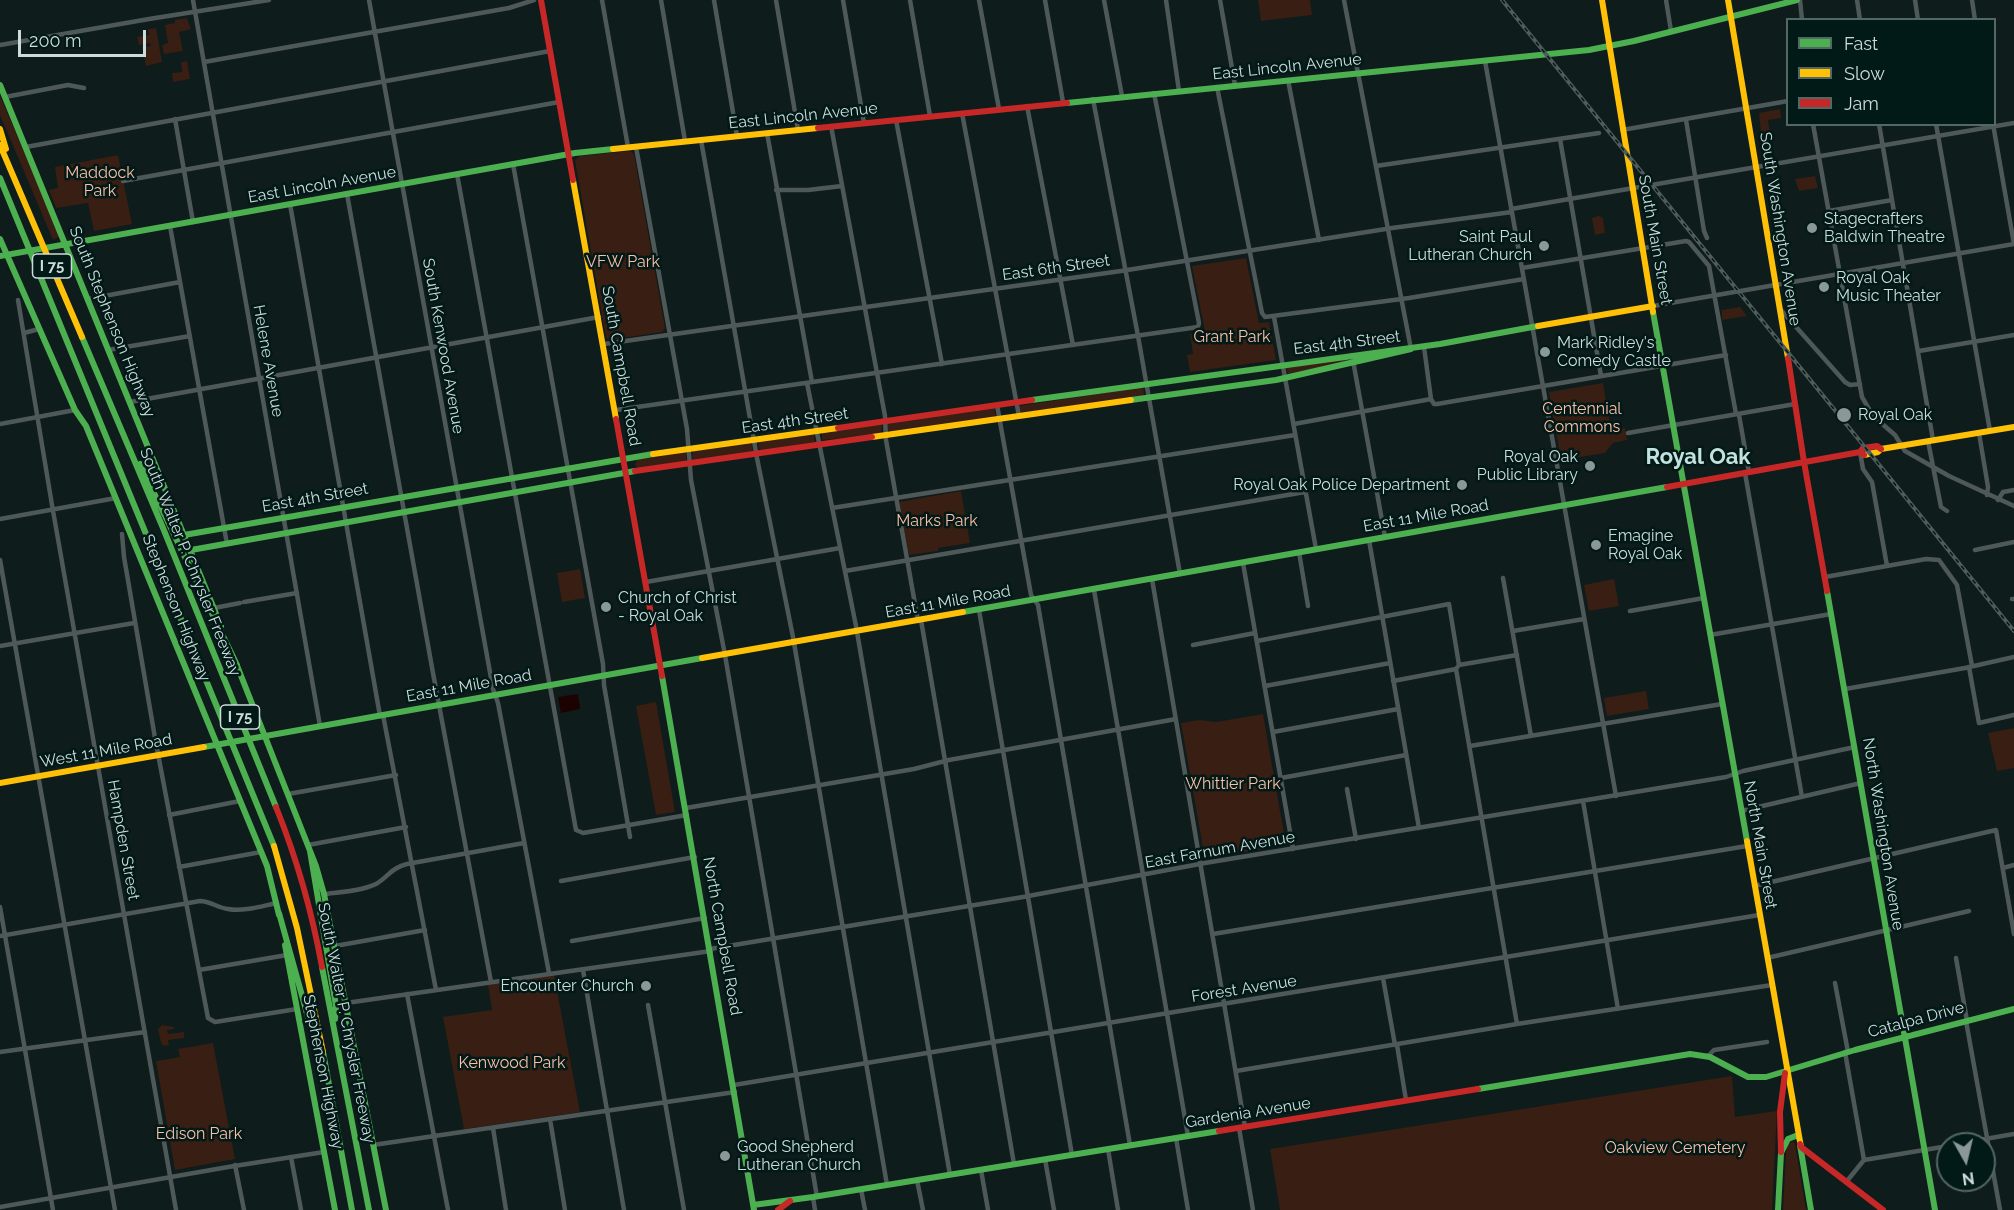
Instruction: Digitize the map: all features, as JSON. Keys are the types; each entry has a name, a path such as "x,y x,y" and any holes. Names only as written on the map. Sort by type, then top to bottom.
{"main road":[{"name":"South Campbell Road","path":"541,0 660,666"},
{"name":"South Main Street","path":"1602,0 1683,484"},
{"name":"South Washington Avenue","path":"1728,0 1777,285 1804,462"},
{"name":"East Lincoln Avenue","path":"6,255 569,154 1122,96 1485,61 1609,46 1799,0"},
{"name":"South Stephenson Highway","path":"0,85 191,550 237,664 261,736 288,794 309,848"},
{"path":"0,129 14,177"},
{"name":"South Walter P. Chrysler Freeway","path":"0,145 114,412 292,846 312,911 369,1210"},
{"name":"I 75","path":"0,178 271,836 302,948 352,1210"},
{"name":"Stephenson Highway","path":"0,239 75,410 86,426 220,743 261,852 277,903 335,1210"},
{"name":"East 4th Street","path":"184,536 624,458 1283,364 1406,351 1653,306"},
{"name":"East 4th Street","path":"191,550 638,471 1285,378 1353,358"},
{"path":"114,412 156,493 186,564 237,664"},
{"path":"1683,484 1860,452 1864,455 1871,454 1878,452 1881,448 2014,427"},
{"path":"638,471 634,468 633,462 639,456"},
{"path":"610,461 617,467 613,475"},
{"name":"North Washington Avenue","path":"1804,462 1935,1210"},
{"name":"East 11 Mile Road","path":"220,743 920,621 1683,484"},
{"name":"North Main Street","path":"1683,484 1801,1147"},
{"name":"North Campbell Road","path":"660,666 711,950 753,1208"},
{"name":"West 11 Mile Road","path":"0,783 220,743"},
{"path":"309,848 336,1006 334,1032"},
{"path":"309,848 324,894 386,1210"},
{"path":"279,914 316,1047 327,1077"},
{"name":"Catalpa Drive","path":"1786,1071 1847,1052 2014,1009"},
{"name":"Gardenia Avenue","path":"753,1208 785,1200 791,1201 1045,1160 1682,1055 1709,1055"},
{"path":"1709,1055 1749,1077 1773,1076 1786,1071"},
{"path":"1778,1210 1780,1122 1783,1081 1786,1071"},
{"path":"1781,1153 1786,1141 1798,1136"},
{"path":"1801,1147 1883,1210"},
{"path":"1801,1147 1811,1210"},
{"name":"Gardenia Avenue","path":"778,1210 791,1201"}],"street":[{"name":"Helene Avenue","path":"193,0 321,726"},
{"path":"0,45 269,0"},
{"name":"South Kenwood Avenue","path":"369,0 459,502 549,973"},
{"path":"204,62 510,8 534,0"},
{"path":"602,0 628,147"},
{"path":"661,0 685,141"},
{"path":"714,0 737,136"},
{"path":"776,0 798,130"},
{"path":"843,0 864,123"},
{"path":"910,0 930,116"},
{"path":"979,0 999,109"},
{"path":"1045,0 1064,102"},
{"path":"1104,0 1122,96"},
{"path":"1166,0 1179,91"},
{"path":"1220,0 1235,86"},
{"path":"1344,0 1411,349"},
{"path":"1666,0 1671,32"},
{"path":"1799,0 1802,18"},
{"path":"1857,0 1860,18"},
{"path":"1915,0 1918,18"},
{"path":"1972,0 1975,18"},
{"path":"26,147 550,51"},
{"path":"1485,61 1616,795"},
{"path":"1288,80 1319,240"},
{"path":"5,97 68,85 84,88"},
{"path":"1217,87 1264,316 1274,317 1402,299 1524,279"},
{"path":"616,410 1198,327 1154,93"},
{"path":"1093,99 1180,574"},
{"path":"1623,130 1786,101"},
{"path":"123,181 559,102"},
{"path":"1027,106 1072,345"},
{"path":"962,113 1019,416"},
{"path":"175,119 193,222"},
{"path":"896,120 942,364"},
{"path":"1686,120 1707,238"},
{"name":"East 6th Street","path":"1996,126 2014,123"},
{"path":"831,126 877,373 896,498 945,760 1014,1164"},
{"path":"1813,126 1862,397 1868,410 1895,435 1905,451 1933,468 2014,506"},
{"path":"1879,126 1919,351 1933,468 1941,507 1947,511"},
{"path":"1936,126 1990,431"},
{"path":"1653,306 2014,244 1994,126"},
{"name":"East 6th Street","path":"604,344 1250,252 1511,210 1994,126"},
{"path":"767,133 800,316 817,431 857,632 950,1175"},
{"path":"1376,166 1599,133"},
{"path":"1560,139 1601,376"},
{"path":"701,140 757,454 794,643 887,1185"},
{"path":"636,147 682,401 692,480 725,655 797,1075 815,1210"},
{"path":"513,164 604,676 630,837"},
{"path":"457,174 578,832 628,825 749,797 1176,719"},
{"path":"776,190 808,190 842,186"},
{"path":"347,194 491,982"},
{"path":"1829,211 1892,200"},
{"path":"290,204 343,507 436,990"},
{"path":"170,226 226,544"},
{"path":"1522,268 1687,241 1707,264 1737,415 1802,796"},
{"path":"88,299 180,282"},
{"name":"Hampden Street","path":"18,300 52,509 176,1210"},
{"path":"1781,310 1845,382 1850,385 1860,384"},
{"path":"130,402 599,317"},
{"path":"1274,317 1316,549"},
{"path":"24,333 39,329"},
{"path":"1919,351 2014,335"},
{"path":"108,350 189,336"},
{"path":"1424,347 1431,399 1434,404 1726,355"},
{"path":"1353,358 1385,537"},
{"path":"1294,424 1431,399"},
{"path":"1628,433 1795,404"},
{"path":"997,405 1031,595 1038,605 1130,1146"},
{"path":"0,424 75,410"},
{"path":"1979,433 1988,487 1987,495"},
{"path":"832,508 1295,435"},
{"path":"1860,452 1863,469 1872,482 1887,566"},
{"path":"1998,500 2003,492 2014,490"},
{"path":"845,570 1305,492"},
{"path":"0,519 116,498"},
{"path":"122,534 158,755 207,1016 215,1022 297,1009"},
{"path":"1369,540 1419,828"},
{"path":"1975,550 2014,542"},
{"path":"646,582 840,548"},
{"path":"1299,552 1308,606"},
{"path":"1825,577 1933,558 1941,562 1956,583 1979,723 2014,715"},
{"path":"0,560 115,1210"},
{"path":"1243,563 1293,849"},
{"path":"1503,578 1531,736"},
{"path":"1152,579 1236,1071 1253,1210"},
{"path":"1094,590 1188,1136"},
{"path":"214,608 297,593"},
{"path":"1630,611 1704,598"},
{"path":"1257,640 1449,604 1470,746 1517,1024"},
{"path":"979,610 1072,1155"},
{"path":"1710,635 1831,614"},
{"path":"1513,631 1584,619"},
{"path":"0,646 135,623"},
{"path":"1193,645 1255,633"},
{"path":"1393,681 1517,655"},
{"path":"1845,689 2014,657"},
{"path":"1264,686 1390,663"},
{"path":"1470,746 1722,704"},
{"path":"1273,732 1398,709"},
{"name":"East Farnum Avenue","path":"346,1003 583,970 906,917 1356,838 1726,777 1855,747"},
{"path":"1281,778 1406,755"},
{"path":"288,794 396,775"},
{"path":"1741,811 1861,783"},
{"path":"1347,789 1356,838"},
{"path":"169,815 240,801"},
{"path":"1582,801 1618,1009"},
{"path":"309,848 406,827"},
{"path":"1754,886 1996,830 2014,934"},
{"path":"324,894 371,886 399,866 525,843"},
{"path":"1213,934 1747,846"},
{"path":"179,867 261,852"},
{"path":"561,881 695,857"},
{"path":"2003,868 2014,865"},
{"path":"2,936 186,903 206,901 228,910 277,903"},
{"path":"0,907 2,936 25,1049 53,1210"},
{"path":"1767,958 1969,911"},
{"name":"Forest Avenue","path":"373,1145 665,1102 797,1075 1759,915"},
{"path":"572,941 705,918"},
{"path":"335,946 425,930"},
{"path":"199,970 287,955"},
{"path":"1956,958 1986,1132"},
{"path":"583,970 624,1210"},
{"path":"1383,978 1406,1100"},
{"path":"1835,983 1864,1160"},
{"path":"1236,1071 1517,1024 1772,985"},
{"path":"407,994 448,1210"},
{"path":"648,1005 684,1210"},
{"path":"0,1052 145,1032"},
{"name":"Gardenia Avenue","path":"1709,1055 1714,1050 1767,1042"},
{"path":"550,1119 565,1210"},
{"path":"493,1128 507,1210"},
{"path":"1996,1137 2014,1134"},
{"path":"1176,1138 1188,1210"},
{"path":"1847,1181 1864,1160 1936,1148"},
{"path":"1108,1149 1118,1210"},
{"path":"0,1208 324,1152"},
{"path":"291,1157 301,1210"},
{"path":"1045,1160 1054,1210"},
{"path":"235,1166 244,1210"},
{"path":"981,1170 988,1210"},
{"path":"917,1180 922,1210"},
{"path":"1996,1188 2000,1210"},
{"path":"861,1189 865,1210"}],"green space":[{"path":"1258,0 1310,0 1312,15 1261,21"},
{"path":"187,18 191,29 179,32 183,51 164,54 162,45 168,43 165,25"},
{"path":"156,28 162,62 146,66 142,47 151,46 150,43 139,45 137,37 149,35 148,29"},
{"path":"187,61 190,79 173,82 172,73 182,72 181,62"},
{"path":"0,96 60,236 53,240 0,115"},
{"path":"1780,109 1781,118 1768,120 1770,133 1761,134 1759,113"},
{"name":"VFW Park","path":"630,151 634,154 665,328 662,332 609,340 606,338 575,160 580,156"},
{"name":"Maddock Park","path":"118,155 132,224 94,231 88,203 56,208 49,190 58,188 55,167"},
{"path":"1815,176 1818,188 1799,191 1795,179"},
{"path":"1599,216 1603,218 1605,233 1595,235 1592,218"},
{"name":"Grant Park","path":"1246,258 1259,323 1269,322 1276,360 1190,372 1187,355 1193,354 1190,334 1205,331 1192,266"},
{"path":"1740,307 1747,316 1722,320 1722,310"},
{"path":"1348,357 1347,361 1288,374 1286,367"},
{"name":"Centennial Commons","path":"1603,383 1611,430 1625,428 1627,440 1613,443 1605,453 1561,460 1549,392"},
{"path":"1143,387 1142,396 1021,413 1019,406"},
{"path":"994,408 996,417 891,432 888,430 888,423"},
{"path":"879,424 882,426 881,434 822,440 822,432"},
{"path":"814,434 815,442 762,451 759,449 758,442"},
{"path":"751,442 753,452 694,460 692,458 693,451"},
{"path":"684,452 686,461 638,468 635,465 637,459"},
{"name":"Marks Park","path":"961,491 970,543 909,555 899,502"},
{"path":"580,569 585,598 562,602 557,573"},
{"path":"1614,579 1619,606 1589,611 1584,585"},
{"path":"1646,691 1649,709 1607,716 1604,698"},
{"path":"656,702 675,812 656,815 636,706"},
{"name":"Whittier Park","path":"1263,714 1286,845 1205,859 1181,723 1199,720 1216,722"},
{"path":"2014,728 2014,768 1997,771 1988,733"},
{"name":"Kenwood Park","path":"554,975 580,1112 464,1129 443,1017 492,1010 488,985"},
{"path":"162,1025 174,1027 174,1029 167,1030 168,1034 184,1032 184,1038 168,1040 169,1045 164,1046 161,1043 158,1029"},
{"name":"Edison Park","path":"213,1043 235,1159 175,1170 156,1061 180,1057 178,1049"},
{"name":"Oakview Cemetery","path":"1732,1076 1735,1117 1777,1111 1772,1210 1280,1210 1270,1149"},
{"path":"1793,1142 1806,1210 1783,1210 1786,1152 1788,1143"}],"shaded area":[{"path":"578,694 580,709 561,713 558,697"}],"railway":[{"path":"1502,0 2014,631"}],"traffic: fast":[{"path":"1067,103 1589,50 1797,0"},
{"path":"0,85 221,626"},
{"path":"0,256 575,153 613,149"},
{"path":"0,178 274,846"},
{"path":"0,239 75,410 86,426 267,866 279,915"},
{"path":"1653,312 1747,841"},
{"path":"1032,400 1440,344 1538,326"},
{"path":"82,337 163,528 276,807"},
{"path":"1131,400 1276,380 1411,349"},
{"path":"184,535 653,454"},
{"path":"140,464 237,665"},
{"path":"191,550 635,471"},
{"path":"963,612 1667,487"},
{"path":"1827,591 1935,1210"},
{"path":"204,747 702,658"},
{"path":"236,663 316,866 324,894 386,1210"},
{"path":"662,676 754,1210"},
{"path":"310,851 336,1006 335,1019"},
{"path":"279,913 318,1053"},
{"path":"285,945 335,1210"},
{"path":"322,967 369,1210"},
{"path":"1478,1089 1690,1054 1710,1057 1748,1077 1766,1077 1855,1050 2014,1009"},
{"path":"323,1052 352,1210"},
{"path":"753,1205 1219,1131"},
{"path":"1778,1210 1781,1153 1788,1139 1798,1135 1799,1138"},
{"path":"1800,1145 1811,1210"}],"traffic: slow":[{"path":"1602,0 1653,312"},
{"path":"1728,0 1788,358"},
{"path":"613,149 818,128"},
{"path":"0,129 6,149"},
{"path":"0,145 82,337"},
{"path":"573,180 616,419"},
{"path":"1538,326 1653,306"},
{"path":"872,437 1131,400"},
{"path":"1864,455 1878,452 1881,449 2014,427"},
{"path":"653,454 838,428"},
{"path":"702,658 963,612"},
{"path":"0,783 204,747"},
{"path":"1747,841 1801,1147"},
{"path":"274,846 297,928 323,1052"}],"traffic: jam":[{"path":"541,0 573,180"},
{"path":"818,128 1067,103"},
{"path":"1788,358 1827,591"},
{"path":"838,428 1032,400"},
{"path":"616,419 662,676"},
{"path":"635,471 872,437"},
{"path":"1860,452 1863,448 1877,446 1881,449"},
{"path":"1667,487 1860,452 1864,455"},
{"path":"276,807 303,886 322,967"},
{"path":"1781,1152 1780,1112 1785,1073"},
{"path":"1219,1131 1478,1089"},
{"path":"1800,1144 1883,1210"},
{"path":"778,1210 790,1201"}],"place":[{"name":"Stagecrafters Baldwin Theatre","path":"1812,228"},
{"name":"Saint Paul Lutheran Church","path":"1544,246"},
{"name":"Royal Oak Music Theater","path":"1824,287"},
{"name":"Mark Ridley's Comedy Castle","path":"1545,352"},
{"name":"Royal Oak","path":"1844,415"},
{"name":"Royal Oak Public Library","path":"1590,466"},
{"name":"Royal Oak Police Department","path":"1462,485"},
{"name":"Emagine Royal Oak","path":"1596,545"},
{"name":"Church of Christ - Royal Oak","path":"606,607"},
{"name":"Encounter Church","path":"646,986"},
{"name":"Good Shepherd Lutheran Church","path":"725,1156"}],"district":[{"name":"Royal Oak","path":"1698,457"}]}
